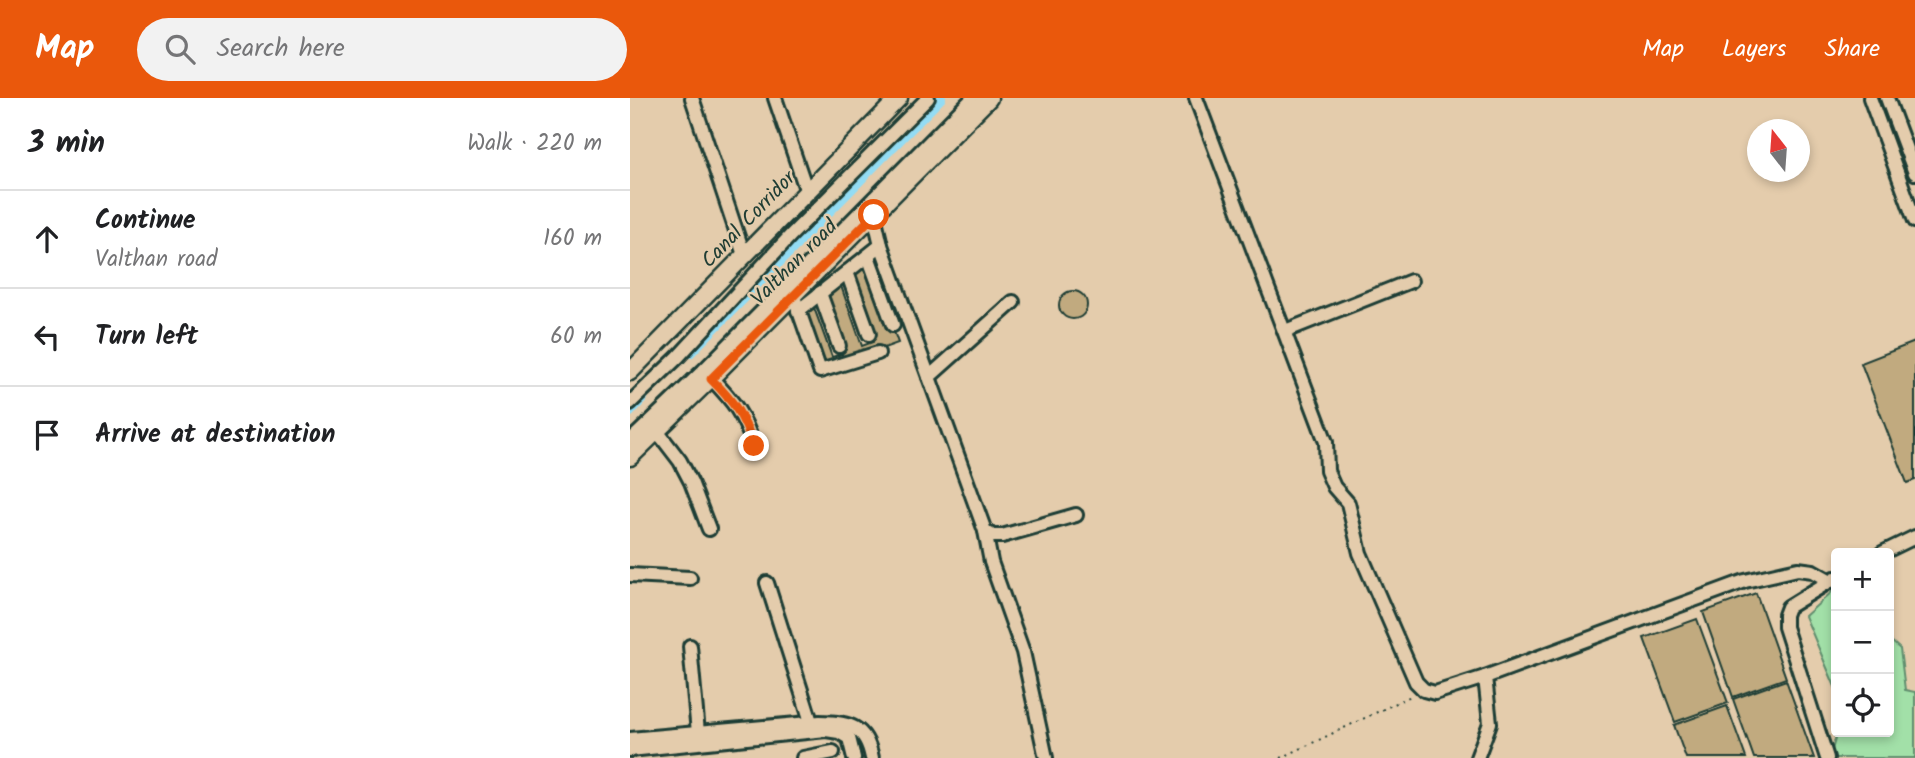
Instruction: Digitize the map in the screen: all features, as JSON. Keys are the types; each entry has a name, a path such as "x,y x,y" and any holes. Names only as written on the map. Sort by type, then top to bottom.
{"main road":[{"name":"Valthan road","path":"630,457 711,379 989,98"},
{"name":"Canal Corridor","path":"630,372 897,99"}],"street":[{"path":"692,98 744,255"},
{"path":"775,98 807,192"},
{"path":"630,403 678,357 791,235 928,98"},
{"path":"630,441 703,371 973,98"},
{"path":"1196,98 1326,442 1327,471 1334,487 1348,503 1360,553 1416,681 1424,690 1435,693 1452,689 1745,581 1798,569 1813,571 1831,578"},
{"path":"1870,98 1915,221"},
{"path":"1887,98 1915,173"},
{"path":"874,215 881,245 985,531 991,562 1023,652 1046,758"},
{"path":"798,311 881,245"},
{"path":"867,256 893,325"},
{"path":"847,272 869,334"},
{"path":"1285,331 1411,281"},
{"path":"820,293 839,346"},
{"path":"793,294 820,371 878,353"},
{"path":"929,377 1013,302"},
{"path":"711,379 737,406 754,446"},
{"path":"657,431 680,461 709,529"},
{"path":"985,531 993,536 1002,536 1076,515"},
{"path":"1892,548 1915,537"},
{"path":"630,575 690,578"},
{"path":"1827,758 1785,627 1785,615 1788,607 1831,580"},
{"path":"767,583 813,727"},
{"path":"690,646 698,733"},
{"path":"1477,758 1490,723 1485,677"},
{"path":"630,750 839,722 852,725 867,741 872,758"},
{"path":"630,740 698,733 813,727 845,734 852,744 855,758"},
{"path":"803,758 833,752"}],"path":[{"path":"1281,758 1424,690"}],"green space":[{"path":"1831,593 1831,677 1805,616"},
{"path":"1894,644 1900,649 1905,690 1915,692 1915,758 1834,758 1832,750 1836,737 1894,737"}],"building":[{"path":"870,265 898,343 823,370 801,309 813,305 832,357 842,354 821,293 841,286 862,346 873,342 849,273"},
{"path":"1073,291 1083,295 1087,305 1083,315 1073,319 1063,315 1059,305 1063,295"},
{"path":"1915,342 1915,480 1907,483 1861,363"},
{"path":"1756,593 1786,678 1733,697 1703,612"},
{"path":"1697,619 1728,703 1675,722 1644,638"},
{"path":"1786,680 1814,758 1754,758 1733,699"},
{"path":"1727,706 1746,758 1686,758 1674,725"}],"waterway":[{"path":"690,353 941,98"},
{"path":"630,412 643,398"}],"route":[{"path":"754,446 737,406 711,379 874,215"}]}
